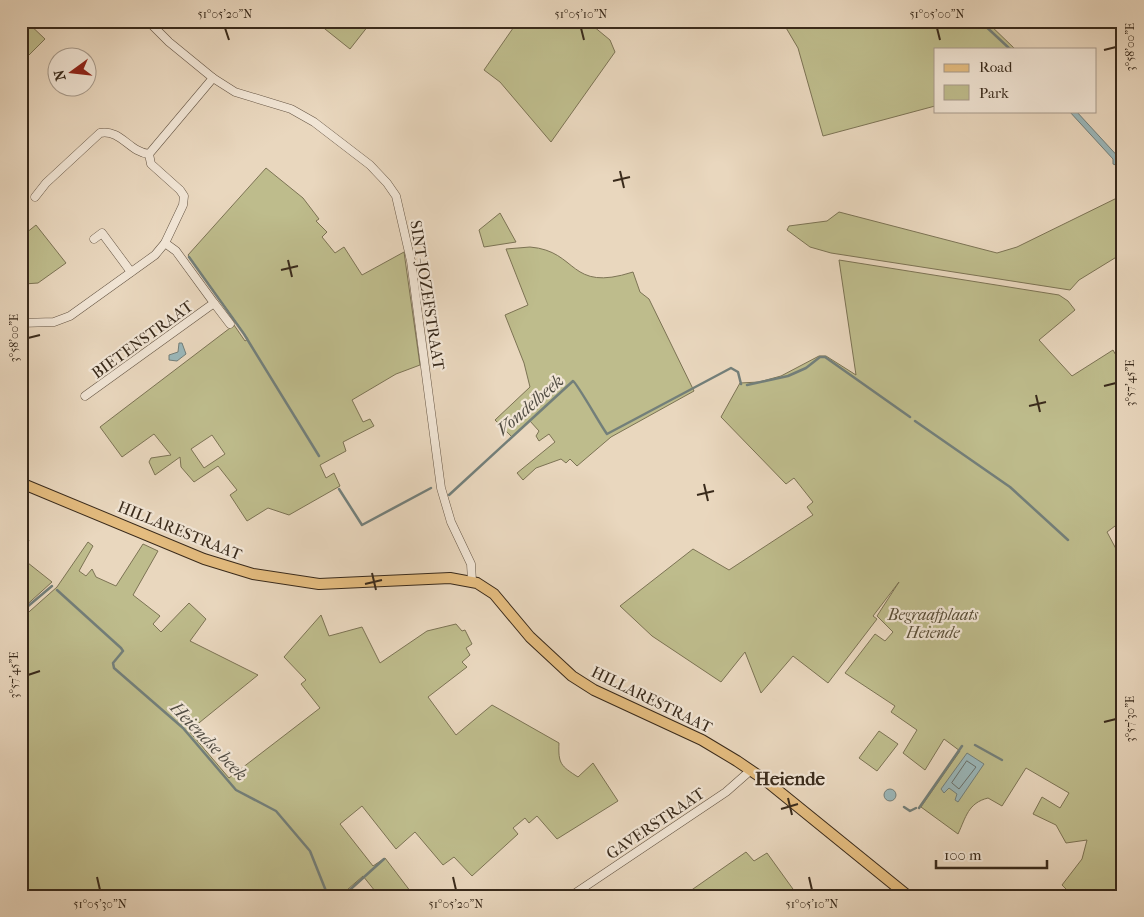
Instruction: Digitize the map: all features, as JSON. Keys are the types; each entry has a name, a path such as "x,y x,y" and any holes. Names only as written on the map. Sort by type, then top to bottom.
{"main road":[{"name":"HILLARESTRAAT","path":"21,483 204,559 253,574 318,584 450,578 472,581 494,594 530,636 572,676 616,701 702,740 751,770 908,896"}],"street":[{"name":"SINT-JOZEFSTRAAT","path":"148,21 169,42 213,78 236,92 291,109 314,122 370,165 396,196 411,262 441,488 451,522 471,564 472,581"},
{"path":"21,324 54,322 70,316 155,254 165,243 182,205 184,196 180,190 150,164 149,154 213,78"},
{"path":"35,197 46,182 100,133 109,131 116,134 135,150 149,154"},
{"path":"94,240 102,233 131,272"},
{"name":"BIETENSTRAAT","path":"165,243 176,251 230,324"},
{"name":"BIETENSTRAAT","path":"85,396 214,303"},
{"name":"GAVERSTRAAT","path":"571,896 726,792 751,770"}],"green space":[{"path":"21,21 26,21 45,39 21,63"},
{"path":"315,21 372,21 350,49"},
{"path":"518,21 587,21 610,40 615,52 551,142 500,82 484,70"},
{"path":"782,21 986,21 1014,48 934,48 934,106 823,136 798,48"},
{"path":"266,168 303,198 319,219 316,221 327,232 322,237 335,253 344,247 362,275 404,252 420,365 396,374 352,400 363,422 370,419 374,426 343,442 346,451 320,465 326,478 334,473 340,486 289,515 268,508 247,521 230,495 237,490 218,466 194,482 181,467 180,457 155,475 149,462 151,458 171,455 154,434 122,457 100,427 234,325 245,341 248,339 188,255","holes":["212,435 225,454 204,468 191,449"]},
{"path":"1123,195 1123,253 1079,280 1070,290 831,253 810,247 787,230 789,226 827,221 839,212 997,253 1017,247"},
{"path":"500,213 516,242 484,247 479,230"},
{"path":"36,225 66,263 38,283 24,284 21,281 21,237"},
{"path":"530,247 546,250 576,269 596,278 612,277 633,272 640,292 649,299 694,391 611,437 577,466 570,459 566,463 561,459 536,468 523,480 517,473 555,442 549,434 539,441 536,436 539,431 530,421 512,437 495,420 530,387 524,363 505,315 528,305 506,249"},
{"name":"Begraafplaats Heiende","path":"839,260 1059,295 1068,301 1075,310 1039,340 1072,376 1113,350 1123,368 1123,520 1107,532 1123,562 1123,896 1073,896 1062,885 1082,859 1087,840 1066,843 1056,825 1033,814 1042,797 1060,808 1069,793 1026,768 1002,806 988,798 976,803 968,811 958,834 921,807 960,751 944,739 925,770 903,753 917,730 891,712 895,706 845,673 875,634 885,641 893,632 877,616 899,582 873,616 877,619 828,683 793,656 761,693 745,652 721,682 652,636 620,606 693,549 729,570 813,515 807,507 813,502 794,478 786,484 721,417 740,383 759,382 781,376 819,356 826,356 856,375"},
{"path":"21,536 29,540 23,559 52,582 21,610"},
{"path":"88,542 93,546 79,571 86,576 92,569 96,577 116,586 143,544 158,551 133,595 160,616 153,624 161,632 189,603 206,619 190,641 258,675 189,731 229,778 320,708 301,684 306,680 284,657 321,615 329,636 362,627 380,663 427,631 456,624 462,631 465,630 472,644 466,648 470,655 462,662 467,667 428,697 456,735 492,705 559,743 559,756 562,764 578,777 593,763 618,801 557,839 537,816 529,823 525,818 513,828 518,834 472,876 454,857 443,865 415,832 396,849 362,806 340,824 373,866 385,858 414,896 379,896 363,876 340,896 21,896 21,619 57,587"},
{"path":"879,731 898,744 877,771 859,758"},
{"path":"746,852 754,861 767,853 798,896 683,896"}],"water":[{"path":"1070,112 1077,112 1123,162 1123,168 1113,164 1113,159"},
{"path":"179,343 182,343 186,354 177,361 169,360 169,355 178,352"},
{"path":"967,753 984,764 958,802 955,800 957,794 949,788 944,793 941,789"},
{"path":"888,789 892,789 896,795 892,801 888,801 884,797 884,793"}],"waterway":[{"path":"980,21 1009,48"},
{"name":"Vondelbeek","path":"189,257 244,334 319,456"},
{"name":"Vondelbeek","path":"747,385 788,376 806,368 820,357 825,357 910,417"},
{"name":"Vondelbeek","path":"449,495 573,381 607,434 731,368 738,372 741,384"},
{"path":"915,421 1010,487 1068,540"},
{"path":"339,489 362,525 431,488"},
{"name":"Heiendse beek","path":"21,612 52,586"},
{"name":"Heiendse beek","path":"57,590 121,648 123,651 113,663 114,668 183,728 236,790 276,811 310,851 328,896"},
{"path":"975,745 1002,760"},
{"path":"919,808 962,746"},
{"path":"904,807 910,811 916,808"},
{"name":"Heiendse beek","path":"343,896 384,859"}],"district":[{"name":"Heiende","path":"790,778"}]}
